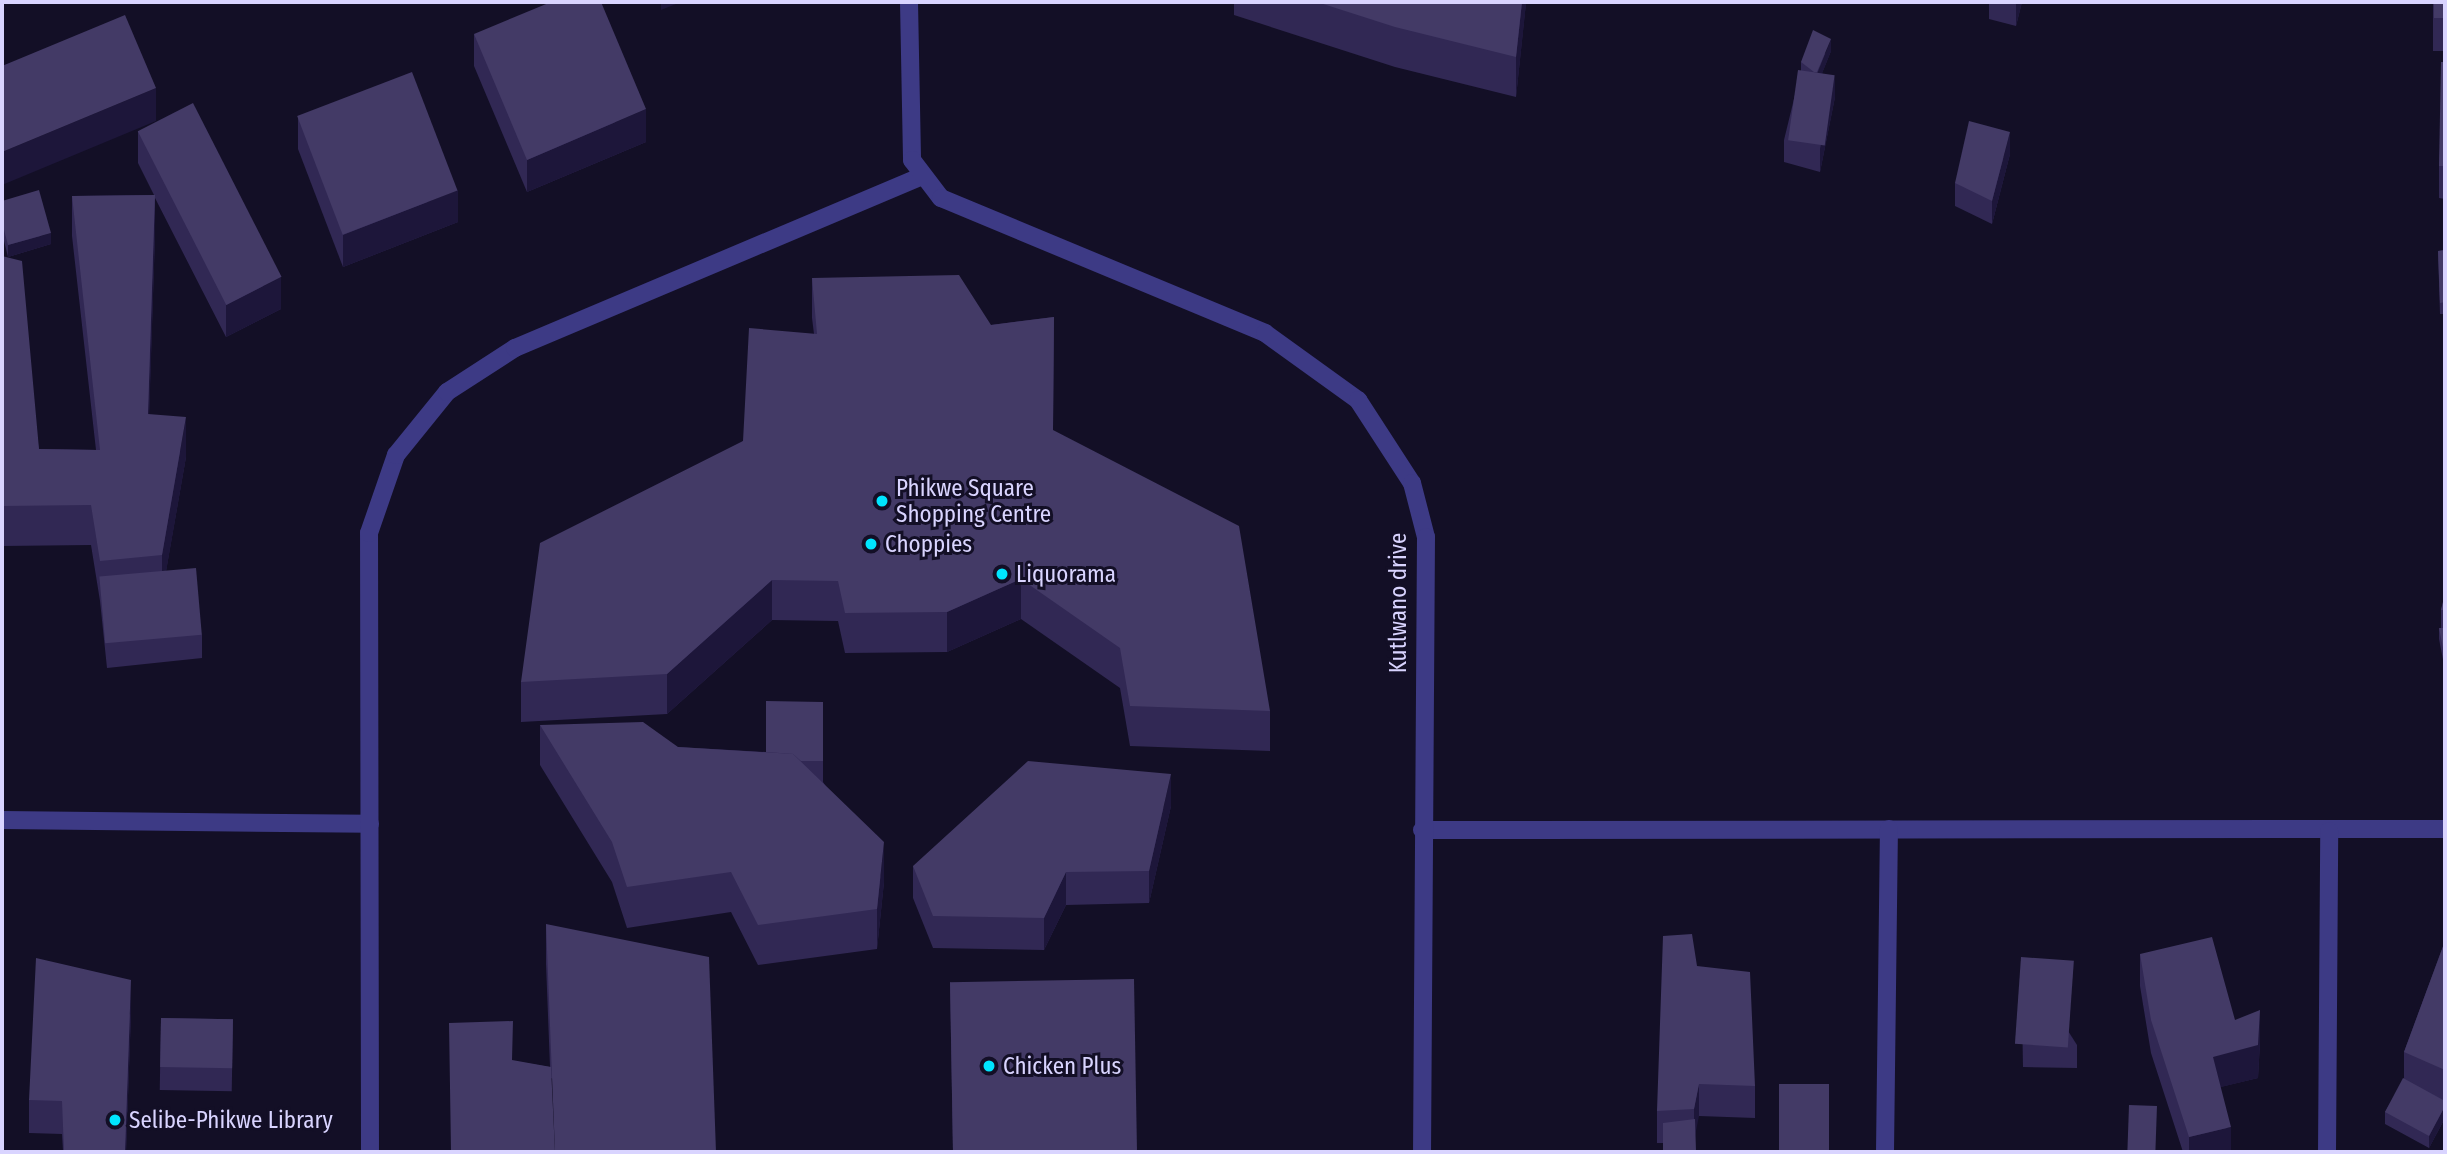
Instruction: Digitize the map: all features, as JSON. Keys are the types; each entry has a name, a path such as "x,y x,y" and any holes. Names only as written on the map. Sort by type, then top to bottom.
{"street":[{"path":"370,1152 369,533 382,483 419,422 447,392 515,348 919,177 910,139 909,2"},
{"name":"Kutlwano drive","path":"919,177 962,210 1265,333 1358,400 1380,425 1412,483 1426,537 1422,830 1423,1152"},
{"path":"2,820 370,824"},
{"path":"1885,1152 1889,829"},
{"path":"1422,830 2445,829"},
{"path":"2327,1152 2329,831"}],"building":[{"path":"551,2 601,2 646,109 527,160 474,34"},
{"path":"1317,2 1522,2 1516,57 1395,27"},
{"path":"2434,2 2445,2 2445,18 2434,18"},
{"path":"125,15 156,88 2,152 2,66"},
{"path":"1813,30 1831,39 1817,72 1801,62"},
{"path":"2441,62 2445,62 2445,166 2439,166"},
{"path":"1798,70 1835,75 1825,145 1788,140"},
{"path":"412,72 458,191 343,235 297,116"},
{"path":"193,103 282,277 226,305 138,131"},
{"path":"1969,121 2010,132 1992,201 1955,183"},
{"path":"39,190 51,233 8,245 2,222 2,201"},
{"path":"155,195 148,414 186,417 162,555 100,561 91,505 2,506 2,256 22,261 39,449 100,450 72,196"},
{"path":"2445,250 2445,302 2440,303 2438,251"},
{"path":"959,275 991,325 1054,317 1053,430 1239,526 1270,711 1130,706 1120,648 1021,579 947,612 845,613 838,581 772,580 667,674 521,682 540,543 743,441 749,328 817,334 812,278"},
{"path":"196,568 202,635 105,643 99,576"},
{"path":"2445,594 2445,610 2441,610"},
{"path":"2439,628 2445,628 2445,658"},
{"path":"766,701 823,702 823,761 801,761 793,754 766,752"},
{"path":"643,722 678,747 793,754 884,842 877,909 758,925 731,872 627,887 612,842 540,725"},
{"path":"1028,761 1171,774 1149,871 1066,872 1044,918 933,916 913,866"},
{"path":"546,924 709,957 716,1152 555,1152"},
{"path":"1692,934 1697,966 1750,972 1755,1086 1699,1084 1694,1109 1657,1111 1663,936"},
{"path":"2212,937 2235,1020 2260,1010 2258,1045 2213,1057 2231,1127 2189,1137 2151,1020 2140,954"},
{"path":"2445,941 2445,1070 2404,1052"},
{"path":"2021,957 2074,961 2068,1047 2015,1044"},
{"path":"36,958 131,980 125,1152 34,1152 64,1151 62,1101 29,1100"},
{"path":"1134,979 1137,1152 953,1152 950,982"},
{"path":"161,1018 233,1019 232,1068 160,1067"},
{"path":"513,1021 512,1060 551,1067 555,1152 451,1152 449,1023"},
{"path":"2403,1078 2445,1101 2429,1136 2385,1112"},
{"path":"1779,1084 1829,1084 1829,1152 1779,1152"},
{"path":"2129,1105 2157,1106 2155,1152 2127,1152"},
{"path":"1695,1119 1696,1151 1715,1152 1663,1152 1663,1123"}],"place":[{"name":"Phikwe Square Shopping Centre","path":"882,501"},
{"name":"Choppies","path":"871,544"},
{"name":"Liquorama","path":"1002,574"},
{"name":"Chicken Plus","path":"989,1066"},
{"name":"Selibe-Phikwe Library","path":"115,1120"}]}
